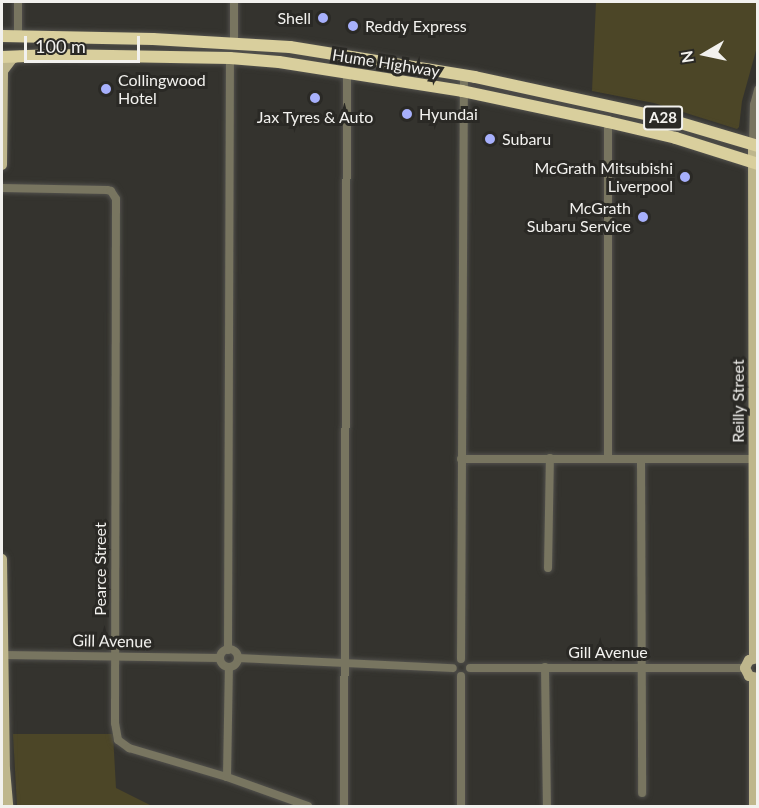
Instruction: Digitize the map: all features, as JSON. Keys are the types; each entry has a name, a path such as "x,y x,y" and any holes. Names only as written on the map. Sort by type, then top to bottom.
{"highway":[{"name":"Hume Highway","path":"7,35 234,42 290,47 464,75 667,119 755,146"},
{"name":"Hume Highway","path":"2,57 22,55 230,58 347,73 462,91 608,122 676,138 756,163"}],"main road":[{"path":"2,165 3,71 12,59 22,55"},
{"path":"2,122 3,136"},
{"name":"Reilly Street","path":"755,146 753,459 756,658"},
{"path":"2,559 2,655 8,807"},
{"path":"754,807 756,678 749,676 745,668 747,662 756,658"}],"street":[{"path":"7,35 18,2"},
{"path":"234,2 234,42"},
{"path":"229,667 223,664 220,658 228,650 230,58"},
{"path":"344,807 347,73"},
{"path":"461,659 462,91 464,75"},
{"path":"755,146 758,90"},
{"path":"608,122 608,458"},
{"name":"Pearce Street","path":"2,189 107,190 114,195 117,204 115,723 118,741 129,748 227,777 308,807"},
{"path":"548,568 550,458"},
{"path":"461,459 753,459"},
{"path":"641,459 642,793"},
{"path":"228,650 235,652 237,658 235,664 229,667"},
{"name":"Gill Avenue","path":"2,655 220,658"},
{"path":"237,658 453,668"},
{"path":"461,659 467,660 470,668 468,673 461,676 455,674 453,668 454,663 461,659"},
{"path":"227,777 229,667"},
{"path":"546,667 547,807"},
{"name":"Gill Avenue","path":"470,668 745,668"},
{"path":"461,676 461,807"}],"shaded area":[{"path":"596,2 757,2 757,47 742,101 739,127 737,129 654,103 592,91"},
{"path":"13,734 113,734 116,788 152,806 17,806"}],"place":[{"name":"Shell","path":"323,18"},
{"name":"Reddy Express","path":"353,26"},
{"name":"Collingwood Hotel","path":"106,89"},
{"name":"Jax Tyres & Auto","path":"315,98"},
{"name":"Hyundai","path":"407,114"},
{"name":"Subaru","path":"490,139"},
{"name":"McGrath Mitsubishi Liverpool","path":"685,177"},
{"name":"McGrath Subaru Service","path":"643,217"}]}
